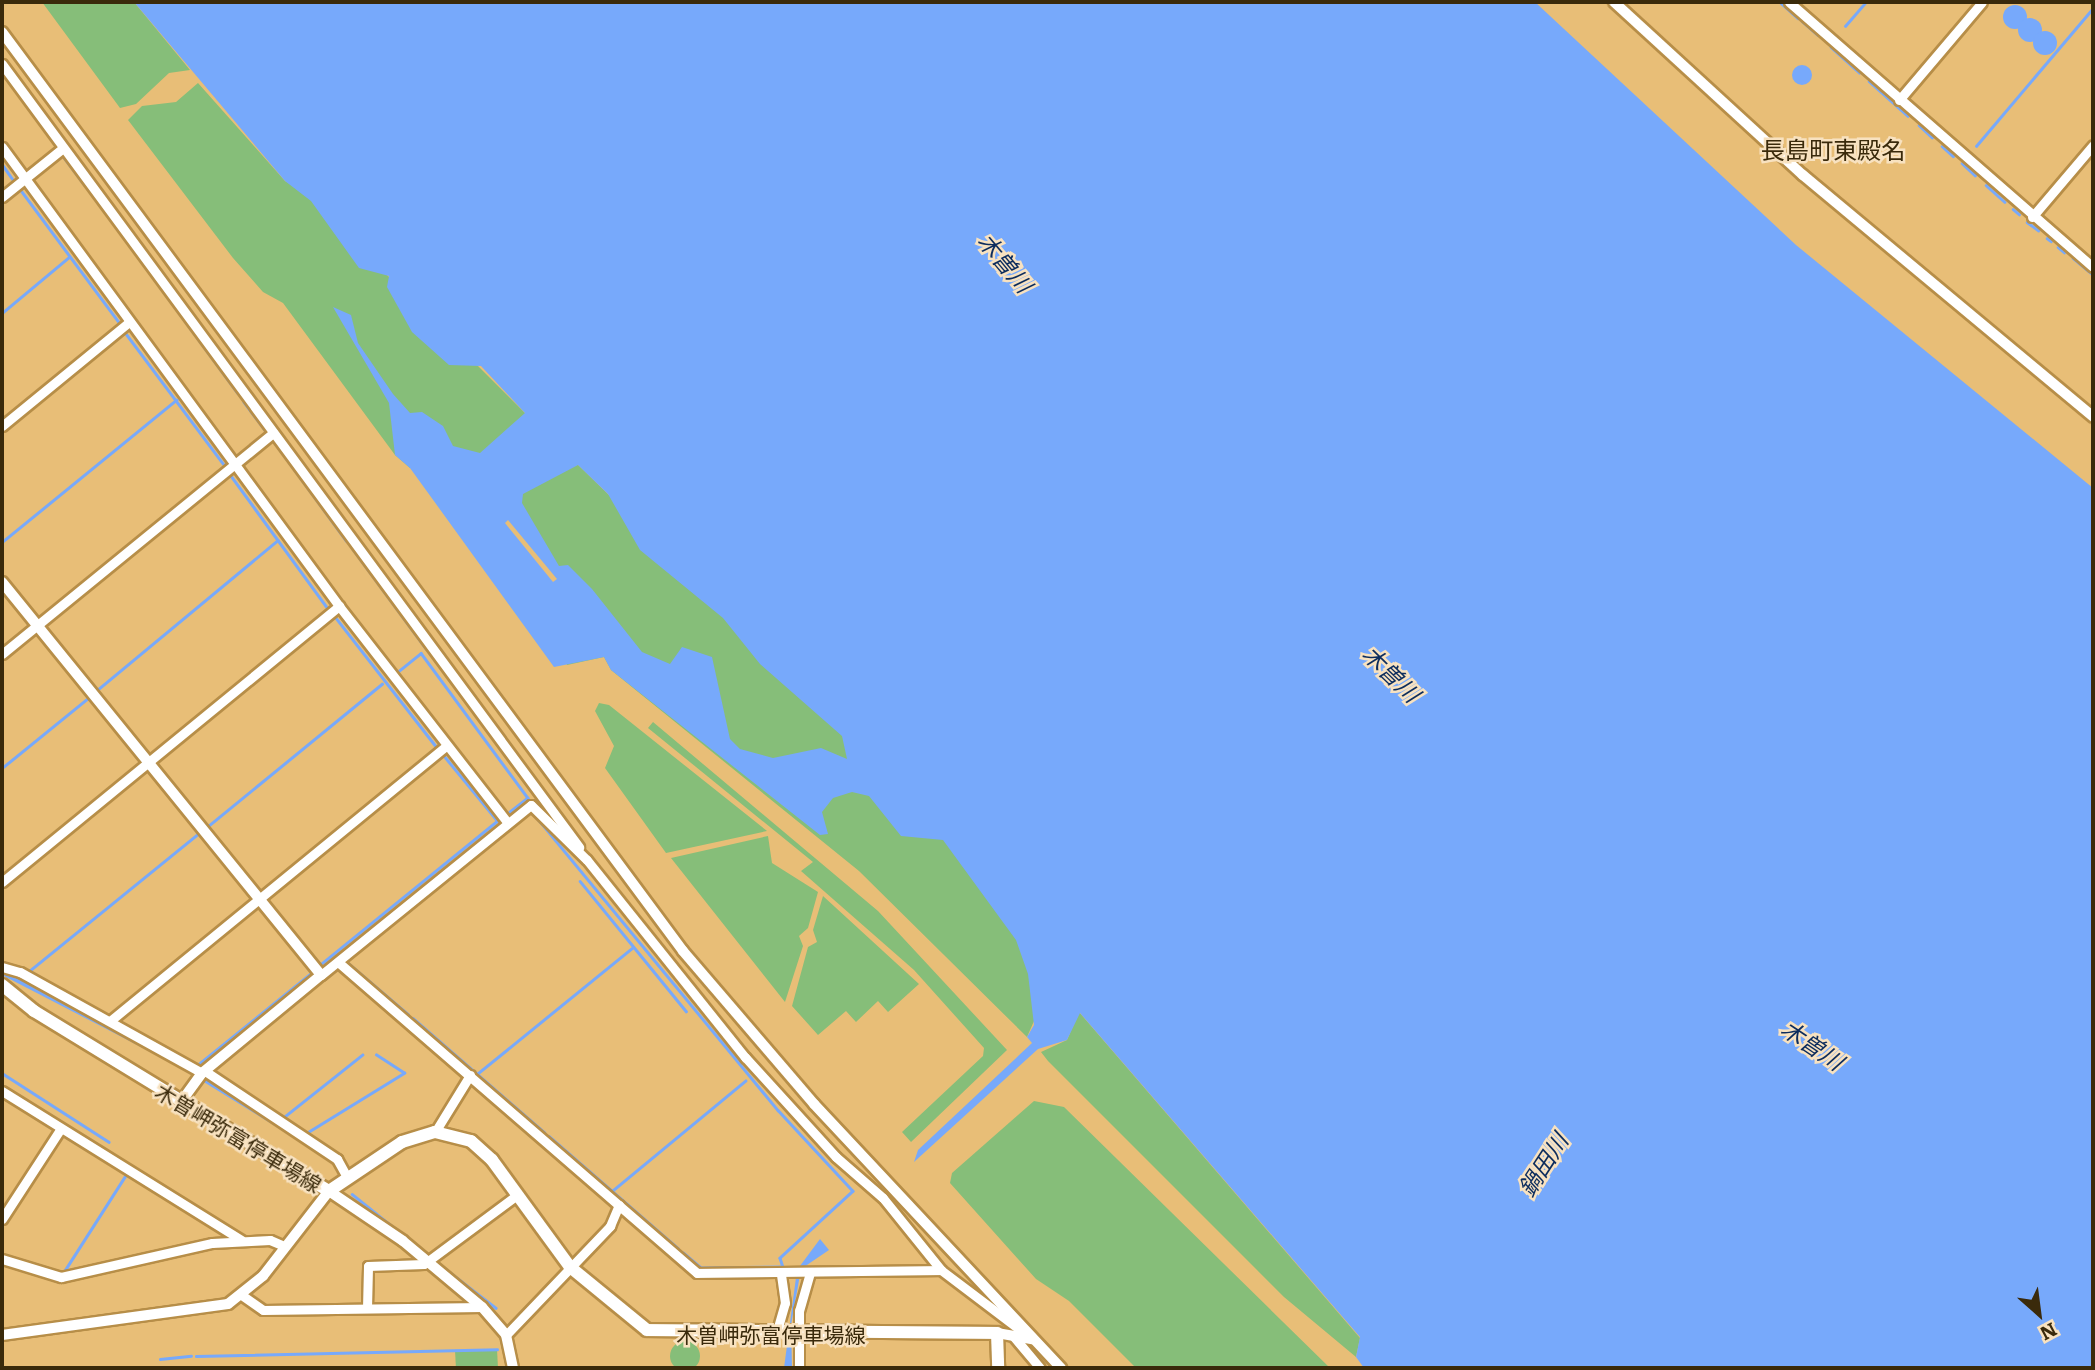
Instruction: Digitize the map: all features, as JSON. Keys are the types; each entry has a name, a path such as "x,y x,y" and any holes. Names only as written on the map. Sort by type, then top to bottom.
{"main road":[{"name":"木曽岬弥富停車場線","path":"2,985 181,1102 329,1191 402,1142 435,1132 483,1150 570,1267 647,1330 788,1334 997,1333"},
{"path":"997,1333 998,1368"}],"street":[{"path":"1614,2 1802,175 2093,417"},
{"path":"1789,2 2032,217 2093,267"},
{"path":"1899,100 1982,2"},
{"path":"2,32 683,951 814,1104 1061,1368"},
{"path":"2,64 587,860 745,1057 836,1157 883,1198 942,1270 1032,1339"},
{"path":"2032,217 2093,145"},
{"path":"2,147 339,606 508,823"},
{"path":"2,197 63,148"},
{"path":"2,426 130,322"},
{"path":"2,654 273,433"},
{"path":"2,582 321,975"},
{"path":"2,882 339,606"},
{"path":"110,1021 446,746"},
{"path":"181,1102 204,1072 531,805 587,860"},
{"path":"338,962 697,1273 942,1270"},
{"path":"2,967 204,1072 337,1159 347,1177"},
{"path":"435,1132 470,1074"},
{"path":"2,1091 241,1240"},
{"path":"2,1219 61,1128"},
{"path":"2,1335 206,1310 243,1296 329,1191 428,1260 482,1307 506,1335 513,1368"},
{"path":"367,1308 368,1266 428,1260 517,1195"},
{"path":"506,1335 610,1226 620,1205"},
{"path":"2,1259 61,1278 241,1240 284,1246"},
{"path":"781,1273 788,1334 799,1368"},
{"path":"788,1334 802,1273"},
{"path":"243,1296 263,1310 482,1307"},
{"path":"997,1333 1032,1339"},
{"path":"1014,1337 1040,1368"}],"green space":[{"path":"42,2 134,2 190,70 169,73 136,104 120,108"},
{"path":"198,83 285,181 305,193 532,420 504,454 410,468 395,455 283,303 263,292 233,258 128,120 142,106 176,102"},
{"path":"568,455 898,778 1052,980 1027,1037 859,871 611,670 604,657 567,665 517,540 513,485"},
{"path":"599,703 609,705 767,831 666,853 605,768 614,746 595,711"},
{"path":"653,722 878,911 1007,1050 911,1142 902,1132 983,1056 984,1048 914,970 801,871 813,862 648,728"},
{"path":"768,836 772,863 818,892 808,928 799,936 803,946 785,1002 671,858"},
{"path":"823,896 919,984 888,1012 878,1001 856,1022 846,1011 818,1035 792,1006 808,947 817,942 813,930"},
{"path":"1079,1012 1360,1338 1356,1357 1284,1297 1048,1061 1041,1052 1067,1040"},
{"path":"1034,1101 1064,1107 1330,1368 1136,1368 1069,1301 1036,1279 950,1183 952,1173"},
{"path":"685,1341 696,1345 700,1356 696,1367 685,1371 674,1367 670,1356 674,1345"},
{"path":"497,1349 498,1366 456,1368 455,1351"}],"water":[{"path":"134,2 1535,2 1796,245 2093,488 2093,1368 1364,1368 1356,1357 1360,1337 1080,1013 1067,1040 1038,1049 914,1162 918,1150 1032,1043 1027,1037 1034,1025 1028,974 1016,940 943,840 901,836 869,796 852,792 833,798 822,812 828,834 820,835 611,670 604,657 554,667 410,468 395,455 389,403 333,307 351,315 358,343 393,394 410,413 422,412 443,426 453,446 480,453 525,413 481,366 449,365 412,332 387,287 389,276 359,268 311,201 285,181","holes":["578,465 608,494 640,550 723,618 760,664 842,736 847,759 821,748 773,758 740,749 730,739 712,657 682,647 670,664 642,652 592,589 568,565 559,566 522,503 523,494"]},
{"path":"2015,5 2026,12 2027,17 2020,28 2015,29 2004,22 2003,17 2010,6"},
{"path":"2030,18 2038,22 2042,30 2038,38 2030,42 2022,38 2018,30 2022,22"},
{"path":"2045,31 2054,34 2057,43 2054,52 2045,55 2036,52 2033,43 2036,34"},
{"path":"1802,65 1809,68 1812,75 1809,82 1802,85 1795,82 1792,75 1795,68"},
{"path":"2,971 23,979 205,1080 2,975"},
{"path":"820,1239 829,1250 801,1269 791,1325 792,1368 784,1368 797,1270"}],"pier":[{"path":"508,520 557,579 553,582 505,523"}],"waterway":[{"path":"1780,2 1798,18"},
{"path":"1845,26 1866,2"},
{"path":"1976,146 2093,8"},
{"path":"1802,21 1818,35"},
{"path":"1831,47 1859,72"},
{"path":"2,71 33,114"},
{"path":"1869,81 1908,116"},
{"path":"41,124 57,146"},
{"path":"1919,125 1932,137"},
{"path":"1942,146 1953,156"},
{"path":"63,156 84,184"},
{"path":"1962,163 1975,175"},
{"path":"2,164 14,181"},
{"path":"1986,185 2005,202"},
{"path":"20,189 121,325"},
{"path":"91,193 137,255"},
{"path":"2013,209 2019,214"},
{"path":"2027,222 2038,230"},
{"path":"2047,238 2051,241"},
{"path":"2058,247 2064,252"},
{"path":"2,313 69,257"},
{"path":"2073,258 2093,275"},
{"path":"142,262 238,393"},
{"path":"124,331 225,466"},
{"path":"2,542 176,400"},
{"path":"244,402 267,432"},
{"path":"273,440 346,540"},
{"path":"229,473 329,610"},
{"path":"96,691 278,540"},
{"path":"353,549 425,647"},
{"path":"333,614 438,749"},
{"path":"395,674 421,653 528,798 509,813"},
{"path":"207,827 382,684"},
{"path":"2,768 87,699"},
{"path":"321,964 497,821 442,754"},
{"path":"533,813 778,1110 853,1191 780,1258 783,1267 701,1268 683,1253"},
{"path":"28,972 199,833"},
{"path":"580,881 686,1011"},
{"path":"477,1074 633,947"},
{"path":"348,963 408,1014"},
{"path":"195,1067 311,973"},
{"path":"413,1018 544,1132"},
{"path":"284,1117 362,1055"},
{"path":"308,1132 404,1073 376,1055"},
{"path":"2,1073 109,1142"},
{"path":"204,1080 293,1135"},
{"path":"612,1191 745,1081"},
{"path":"2,1096 53,1129"},
{"path":"63,1135 127,1174 65,1271"},
{"path":"549,1136 678,1248"},
{"path":"352,1194 428,1255"},
{"path":"434,1260 496,1308"},
{"path":"196,1356 497,1349"},
{"path":"160,1359 191,1356"}],"district":[{"name":"長島町東殿名","path":"1833,149"}],"water label":[{"name":"木曽川","path":"1006,262"},
{"name":"木曽川","path":"1392,673"},
{"name":"木曽川","path":"1813,1044"},
{"name":"鍋田川","path":"1542,1164"}]}
